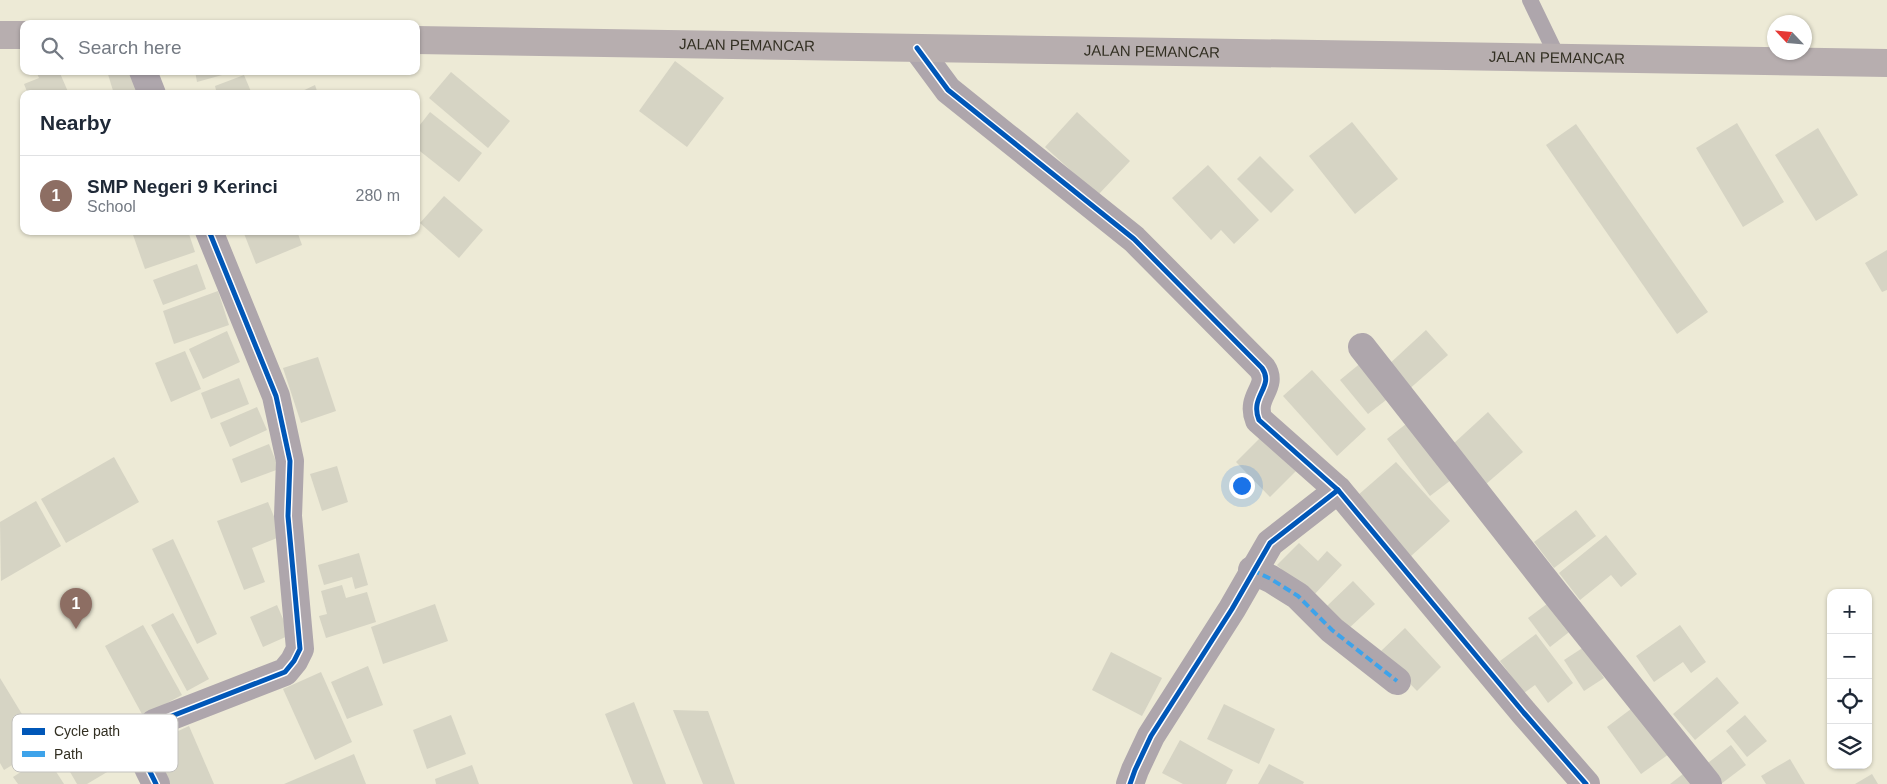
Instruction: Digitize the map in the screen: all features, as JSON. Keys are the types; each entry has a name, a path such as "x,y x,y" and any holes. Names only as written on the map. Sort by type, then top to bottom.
{"main road":[{"path":"0,36 20,35"},
{"name":"JALAN PEMANCAR","path":"420,40 1887,63"}],"street":[{"path":"917,48 948,90 1134,239 1262,368 1266,375 1266,383 1256,404 1259,420 1338,490 1518,706 1586,784"},
{"path":"145,75 150,90"},
{"path":"177,714 285,672 294,661 300,649 288,516 290,461 276,396 210,235"},
{"path":"1362,347 1708,784"},
{"path":"1130,784 1134,770 1151,736 1227,616 1252,570 1270,543 1338,490"},
{"path":"1252,570 1271,579 1298,596 1332,630 1397,681"},
{"path":"151,772 156,784"}],"lane":[{"path":"1530,0 1558,58"}],"building":[{"path":"675,61 724,98 687,147 639,111"},
{"path":"451,72 510,121 488,148 429,98"},
{"path":"38,75 61,75 67,90 26,90 24,84 39,78"},
{"path":"108,75 137,75 142,90 113,90"},
{"path":"196,75 222,75 197,82"},
{"path":"244,75 250,90 216,90 215,86"},
{"path":"315,85 317,90 304,90"},
{"path":"430,112 482,153 459,182 420,151 420,125"},
{"path":"1077,112 1130,161 1098,195 1045,147"},
{"path":"1352,122 1398,179 1355,214 1309,156"},
{"path":"1737,123 1784,202 1743,227 1696,148"},
{"path":"1576,124 1708,312 1677,334 1546,145"},
{"path":"1818,128 1858,195 1816,221 1775,155"},
{"path":"1260,156 1294,190 1271,213 1237,179"},
{"path":"1208,165 1259,220 1234,244 1221,230 1211,240 1172,198"},
{"path":"444,196 483,230 459,258 420,223"},
{"path":"133,235 189,235 195,252 145,269"},
{"path":"245,235 298,235 302,245 256,264"},
{"path":"1887,250 1887,290 1882,292 1865,263"},
{"path":"197,264 206,289 163,305 153,280"},
{"path":"218,291 229,325 174,344 163,311"},
{"path":"1426,330 1448,355 1407,391 1386,367"},
{"path":"227,331 240,362 203,379 189,349"},
{"path":"185,351 201,389 171,402 155,363"},
{"path":"318,357 336,411 301,423 283,368"},
{"path":"1362,362 1390,397 1368,414 1340,380"},
{"path":"1312,370 1366,429 1337,456 1283,396"},
{"path":"239,378 249,404 211,419 201,393"},
{"path":"257,407 267,430 230,447 220,423"},
{"path":"1488,412 1523,452 1486,484 1452,445"},
{"path":"1411,420 1455,477 1430,496 1387,439"},
{"path":"1261,437 1296,471 1270,497 1236,462"},
{"path":"269,444 279,469 241,483 232,459"},
{"path":"114,457 139,502 66,543 41,499"},
{"path":"1396,462 1450,521 1411,556 1357,496"},
{"path":"337,466 348,502 322,511 310,474"},
{"path":"36,501 61,546 1,581 0,522"},
{"path":"268,502 282,536 252,548 265,582 244,590 217,521"},
{"path":"1576,510 1596,536 1554,568 1534,542"},
{"path":"1606,535 1637,574 1621,587 1611,575 1580,600 1559,573"},
{"path":"173,539 217,634 197,644 152,549"},
{"path":"1299,543 1318,561 1327,551 1342,565 1311,598 1277,565"},
{"path":"359,553 368,585 355,589 352,577 324,585 318,565"},
{"path":"1353,581 1375,604 1348,629 1327,606"},
{"path":"342,585 346,598 367,592 376,622 326,638 319,616 327,614 321,591"},
{"path":"1551,601 1573,629 1550,647 1528,618"},
{"path":"435,604 448,641 383,664 371,627"},
{"path":"277,605 290,635 263,647 250,617"},
{"path":"173,613 209,679 187,691 151,625"},
{"path":"143,625 182,695 147,714 142,714 105,646"},
{"path":"1680,625 1706,662 1691,673 1683,662 1654,682 1636,656"},
{"path":"1405,628 1441,667 1417,691 1380,652"},
{"path":"1536,634 1573,683 1548,703 1535,685 1524,693 1500,661"},
{"path":"1584,647 1604,678 1584,691 1564,660"},
{"path":"1111,652 1162,678 1142,716 1092,690"},
{"path":"368,666 383,705 347,719 331,682"},
{"path":"321,672 352,742 315,760 283,689"},
{"path":"1717,677 1739,703 1695,740 1673,714"},
{"path":"0,678 22,714 12,714 12,765 4,770 0,763"},
{"path":"634,702 666,784 633,784 605,714"},
{"path":"1224,704 1275,729 1259,764 1207,739"},
{"path":"1635,706 1669,754 1641,774 1607,727"},
{"path":"673,710 708,711 735,784 703,784"},
{"path":"451,715 466,754 427,769 413,730"},
{"path":"1745,715 1767,741 1747,757 1726,731"},
{"path":"189,726 214,784 170,784 165,772 178,772 178,731"},
{"path":"1180,740 1233,770 1226,784 1183,784 1162,773"},
{"path":"1731,745 1746,765 1721,784 1704,766"},
{"path":"354,754 366,784 284,784"},
{"path":"1790,759 1805,784 1766,784 1761,776"},
{"path":"1269,764 1304,782 1303,784 1258,784"},
{"path":"472,765 479,784 436,784 435,779"},
{"path":"1687,771 1696,784 1670,784"},
{"path":"21,772 56,772 64,784 18,784 13,777"},
{"path":"70,772 107,772 87,784 77,784"},
{"path":"1872,774 1878,784 1855,784"}],"marked path":[{"path":"1252,570 1271,579 1298,596 1332,630 1397,681"}],"cycle path":[{"path":"917,48 948,90 1134,239 1262,368 1266,381 1257,404 1259,420 1338,490 1524,713 1586,784"},
{"path":"177,714 285,672 294,661 300,649 288,516 290,461 276,396 211,235"},
{"path":"1130,784 1151,736 1232,609 1270,543 1338,490"},
{"path":"150,772 156,784"}],"place":[{"name":"SMP Negeri 9 Kerinci","path":"76,629"}]}
